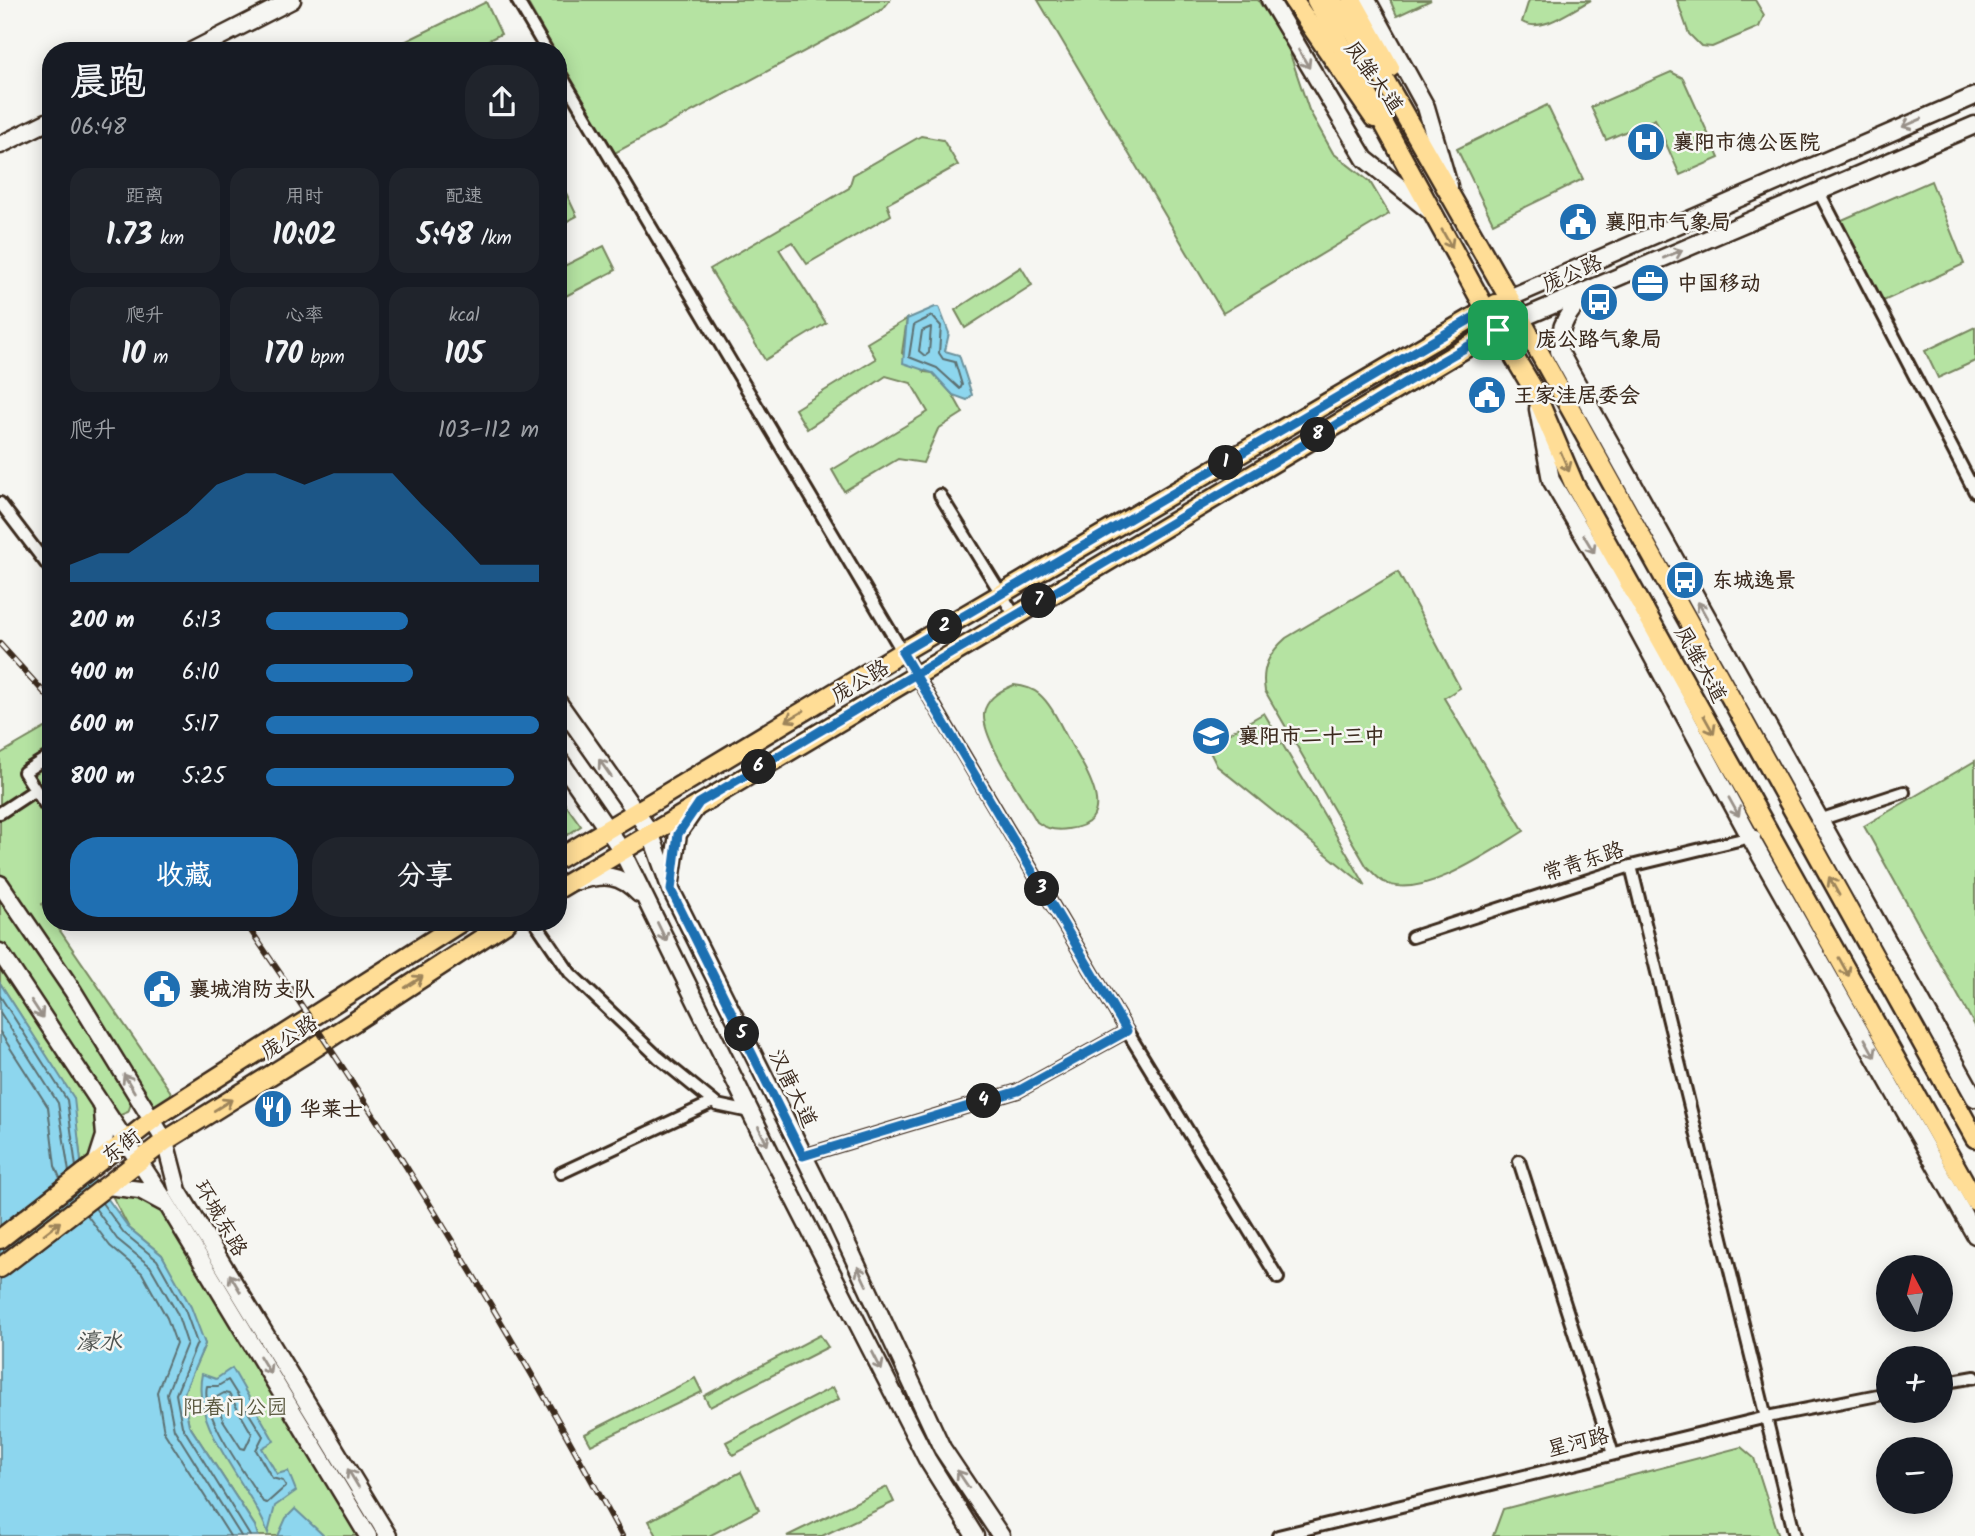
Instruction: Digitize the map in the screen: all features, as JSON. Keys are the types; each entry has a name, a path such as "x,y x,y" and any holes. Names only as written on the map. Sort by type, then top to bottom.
{"main road":[{"path":"210,42 292,0"},
{"path":"1270,0 1365,159 1434,214"},
{"name":"凤雏大道","path":"1293,0 1359,101 1396,145"},
{"name":"凤雏大道","path":"1352,0 1400,84 1414,134"},
{"path":"1367,0 1426,107 1455,205"},
{"name":"凤雏大道","path":"1323,2 1396,145 1486,310 1534,390 1574,484 1975,1200"},
{"name":"凤雏大道","path":"1323,2 1379,70 1509,298 1800,827 1975,1138"},
{"name":"庞公路","path":"567,853 902,652 1486,310 1975,96"},
{"path":"0,145 42,124"},
{"name":"庞公路","path":"567,883 915,674 1498,330 1975,125"},
{"path":"1587,292 1565,316 1559,338 1559,351 1818,821 1975,1098"},
{"path":"1534,390 1551,480 1975,1235"},
{"path":"1688,622 1738,674"},
{"path":"1638,632 1688,688"},
{"name":"汉唐大道","path":"567,715 650,832 671,890 834,1216 942,1448 1001,1536"},
{"path":"567,771 621,849 750,1112 927,1459 975,1536"},
{"path":"621,790 644,800 664,795"},
{"path":"671,890 678,834 699,803"},
{"path":"567,852 593,824 591,806"},
{"path":"567,885 600,875 621,878 648,904"},
{"path":"1772,875 1822,927"},
{"name":"环城东路","path":"0,884 73,991 165,1141 178,1191 388,1536"},
{"path":"1855,884 1879,966"},
{"name":"庞公路","path":"151,1121 447,931"},
{"name":"庞公路","path":"165,1141 493,931"},
{"name":"环城东路","path":"0,952 167,1204 368,1536"},
{"path":"93,1166 105,1136 103,1110"},
{"name":"东街","path":"0,1239 151,1121"},
{"name":"东街","path":"0,1268 165,1141"},
{"path":"105,1187 140,1190 167,1204"}],"street":[{"path":"517,0 542,42"},
{"path":"567,85 1127,1031 1278,1278"},
{"path":"1819,192 1975,492"},
{"path":"940,495 1015,616"},
{"path":"0,503 42,558"},
{"path":"42,761 24,772 42,800"},
{"path":"0,813 35,790"},
{"path":"1800,827 1904,792"},
{"name":"常青东路","path":"1412,937 1631,866 1769,833"},
{"path":"1631,866 1795,1536"},
{"path":"542,931 570,973 658,1057 713,1102 750,1112"},
{"path":"803,1156 1018,1091 1127,1031"},
{"path":"561,1173 713,1102"},
{"path":"1519,1161 1612,1454"},
{"path":"1953,1381 1975,1377"},
{"name":"星河路","path":"1279,1536 1767,1417 1876,1395"}],"green space":[{"path":"526,0 890,0 883,9 613,154 567,72 567,42 550,42"},
{"path":"1038,0 1258,0 1287,45 1309,110 1333,153 1370,182 1389,214 1223,313"},
{"path":"1390,0 1431,0 1397,16"},
{"path":"1529,0 1591,0 1548,23 1530,25 1522,22"},
{"path":"1677,0 1755,0 1764,15 1759,27 1712,47 1701,46 1689,34"},
{"path":"486,2 501,34 485,42 404,42"},
{"path":"1671,72 1683,78 1719,158 1680,175 1655,119 1606,140 1591,107"},
{"path":"1547,105 1583,179 1493,223 1457,149"},
{"path":"921,136 943,140 958,165 887,204 891,215 807,264 792,242 779,249 826,323 765,360 710,269 849,188 853,175"},
{"path":"1931,181 1964,264 1877,304 1835,223"},
{"path":"567,195 577,216 567,221"},
{"path":"604,246 616,270 567,295 567,264"},
{"path":"1021,267 1032,285 965,328 955,310"},
{"path":"907,319 902,353 925,372 933,373 953,395 963,413 938,429 923,463 898,459 844,491 832,470 928,412 911,383 886,376 807,429 795,409 876,359 867,343"},
{"path":"1975,327 1975,361 1938,378 1925,351"},
{"path":"1398,572 1460,688 1444,698 1524,831 1476,861 1436,880 1399,886 1382,881 1367,867 1265,691 1264,683 1265,668 1275,649 1286,638"},
{"path":"1014,685 1030,689 1044,699 1082,763 1094,791 1096,804 1094,816 1085,824 1059,830 1037,822 994,749 984,720 985,709 993,697"},
{"path":"1264,713 1366,886 1217,766 1207,746"},
{"path":"42,730 42,931 60,931 170,1091 175,1105 160,1114 134,1096 128,1112 118,1116 103,1110 105,1136 88,1170 81,1162 73,1098 0,983 0,754"},
{"path":"1975,761 1975,1026 1864,826"},
{"path":"567,807 581,826 567,835"},
{"name":"阳春门公园","path":"107,1186 167,1204 368,1536 258,1536 255,1526 189,1425 182,1395 205,1344 162,1255 129,1228"},
{"path":"820,1335 828,1347 710,1407 704,1396"},
{"path":"695,1378 702,1392 591,1445 585,1434"},
{"path":"833,1387 839,1399 733,1455 726,1442"},
{"path":"1741,1447 1754,1458 1779,1536 1493,1536 1503,1509"},
{"path":"741,1472 759,1510 709,1536 657,1536 649,1521"},
{"path":"887,1487 894,1502 822,1536 787,1536"}],"water":[{"path":"939,307 949,333 945,351 959,355 972,395 967,400 953,395 933,373 903,363 907,319"},
{"name":"濠水","path":"0,983 74,1098 81,1162 129,1228 162,1255 191,1307 205,1344 183,1395 189,1425 255,1526 258,1536 0,1536"},
{"path":"232,1368 274,1441 262,1448 277,1474 288,1471 296,1491 275,1506 268,1533 213,1435 205,1414 201,1394 202,1374 216,1379"},
{"path":"295,1509 323,1536 278,1536 286,1518"}],"railway":[{"path":"0,644 42,690"},
{"path":"251,931 345,1071 442,1224 534,1379 622,1536"}],"place":[{"name":"襄阳市德公医院","path":"1646,142"},
{"name":"襄阳市气象局","path":"1578,222"},
{"name":"中国移动","path":"1650,283"},
{"name":"庞公路气象局","path":"1599,302"},
{"name":"王家洼居委会","path":"1487,395"},
{"name":"东城逸景","path":"1685,580"},
{"name":"襄阳市二十三中","path":"1211,736"},
{"name":"襄城消防支队","path":"162,989"},
{"name":"华莱士","path":"273,1109"}],"route":[{"path":"1498,330 1406,383 1015,616 915,674 699,803 678,834 671,890 803,1156 1018,1091 1127,1031 915,674 902,652 1486,310 1498,330"}]}
